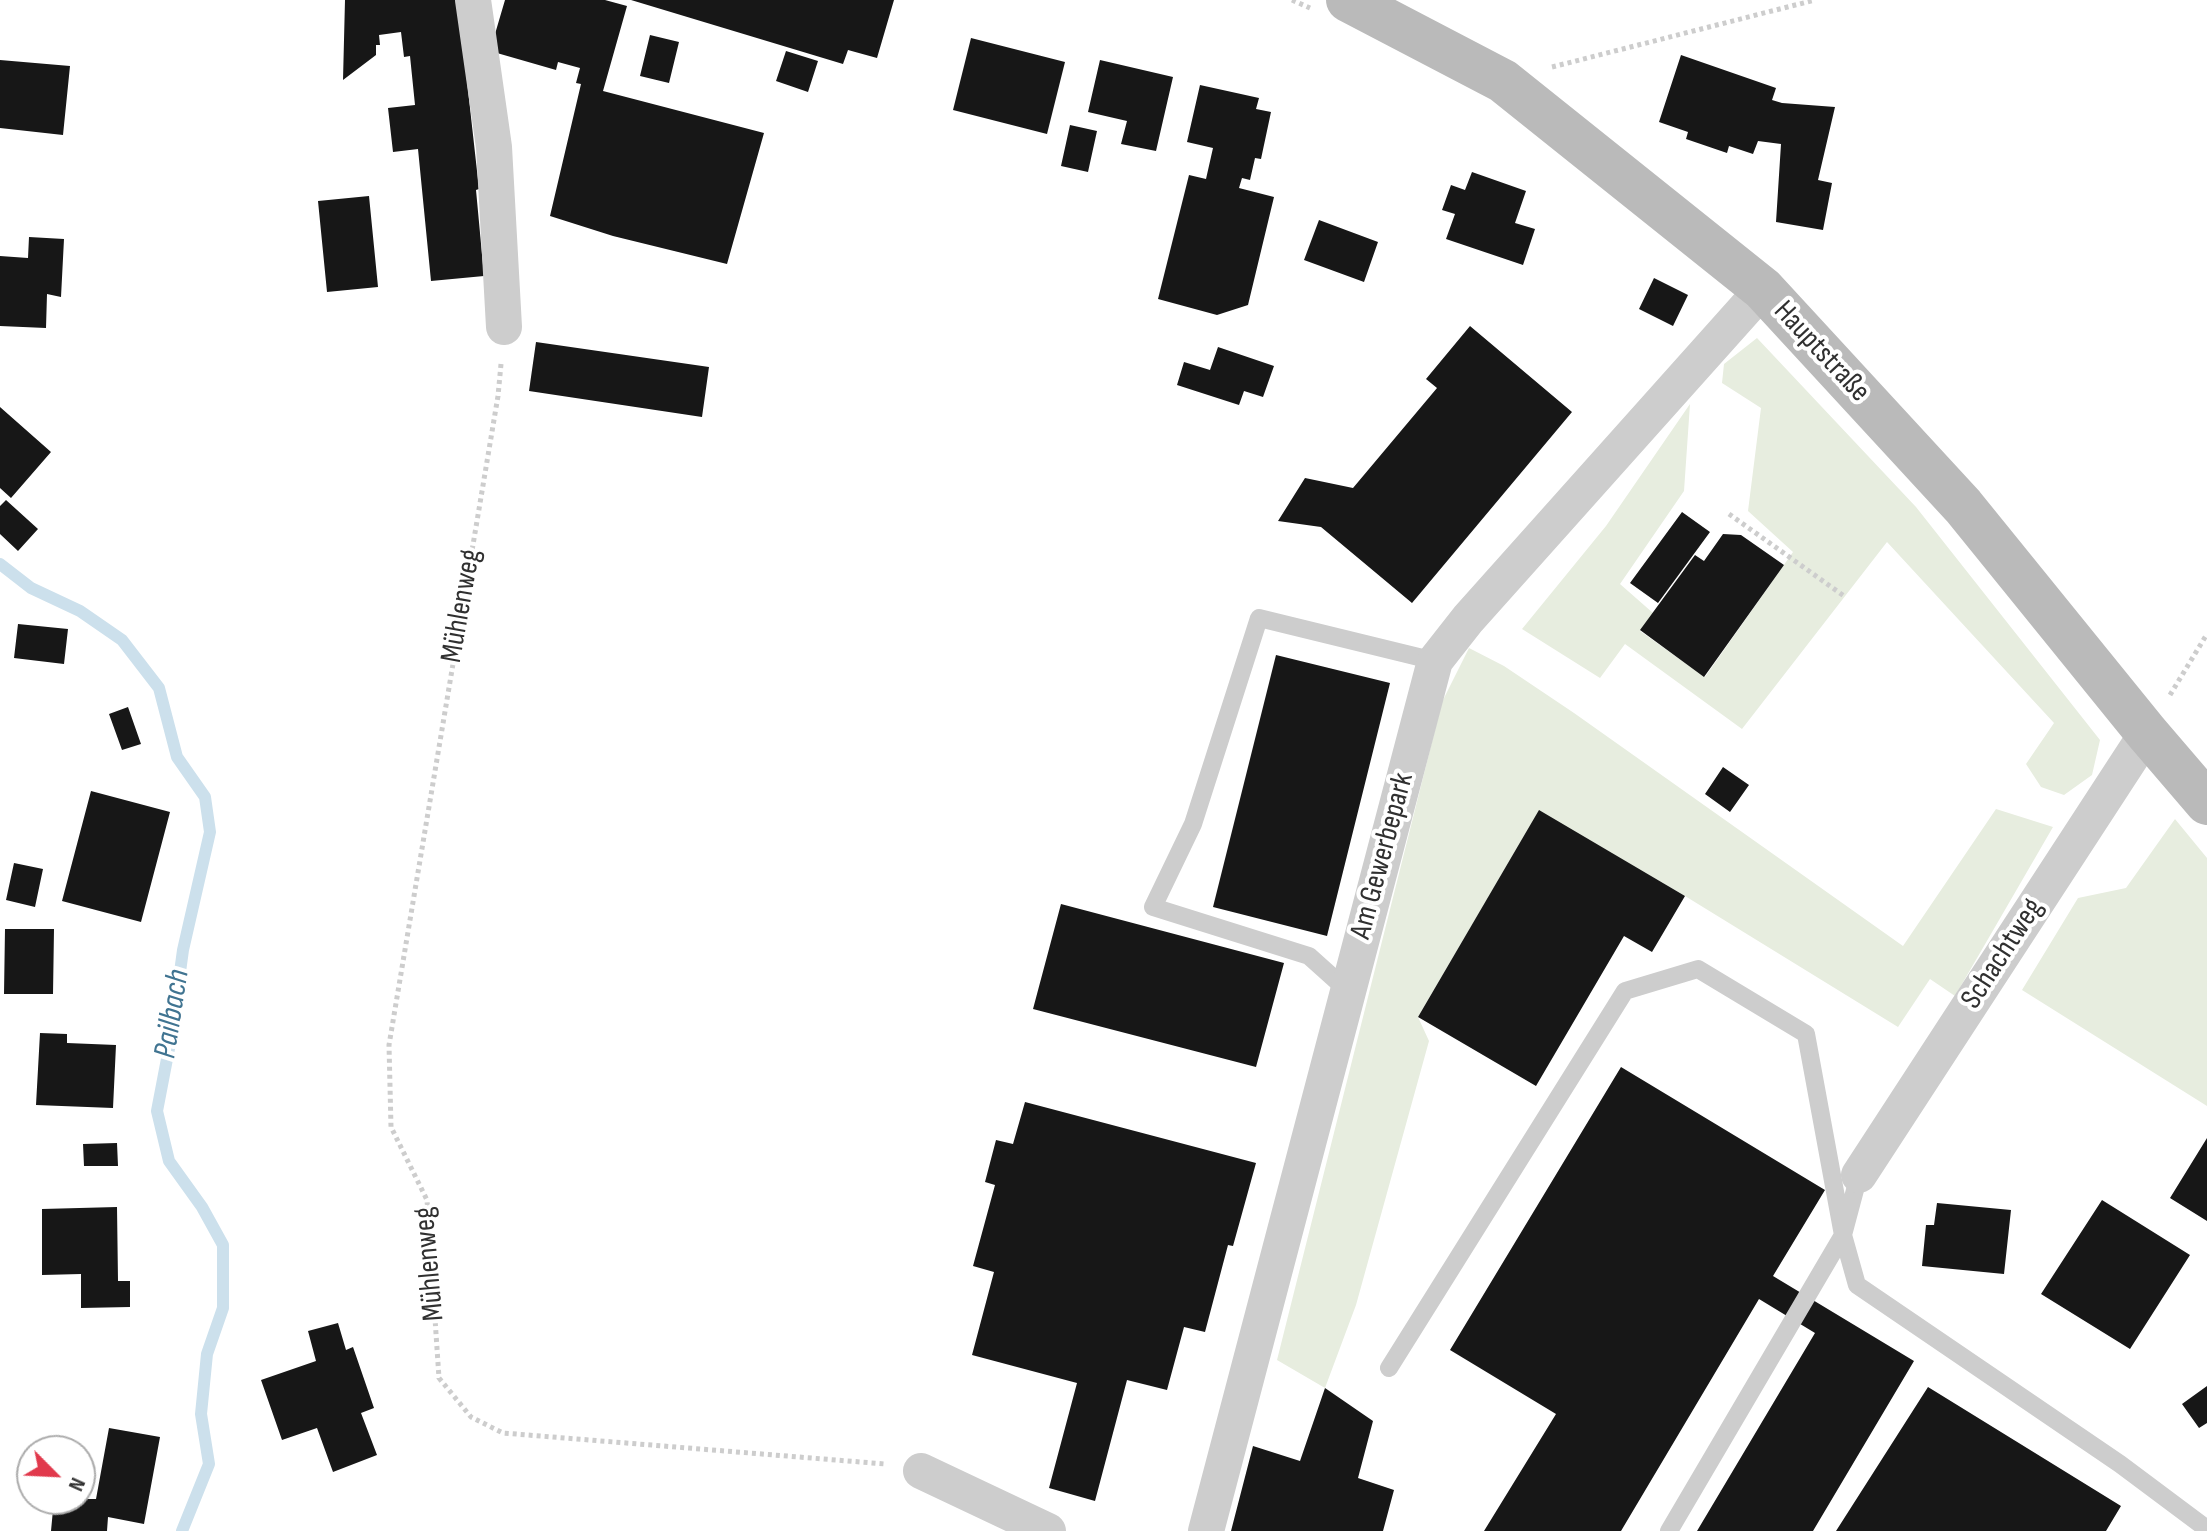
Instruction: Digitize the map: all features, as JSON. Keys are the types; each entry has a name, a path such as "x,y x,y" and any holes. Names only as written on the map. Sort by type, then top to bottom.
{"main road":[{"name":"Hauptstraße","path":"1335,7 1503,81 1763,289 1963,506 2207,803"}],"street":[{"path":"473,0 494,147 504,327"},
{"name":"Am Gewerbepark","path":"1206,1531 1435,661 1468,619 1763,289"},
{"name":"Schachtweg","path":"1859,1175 2147,733"},
{"path":"921,1471 1048,1531"}],"lane":[{"path":"1348,991 1309,956 1153,907 1193,824 1259,618 1435,661"},
{"path":"1389,1368 1625,991 1698,969 1806,1034 1843,1235 1857,1285 2120,1464 2207,1529"},
{"path":"1669,1531 1843,1235 1859,1175"}],"path":[{"path":"1292,0 1335,7"},
{"path":"1503,81 1815,0"},
{"name":"Mühlenweg","path":"504,327 498,396 389,1045 391,1127 427,1200 439,1378 471,1417 503,1433 878,1463 921,1471"},
{"path":"1729,514 1844,596"},
{"path":"2147,733 2207,634"}],"shaded area":[{"path":"1757,338 1916,507 2100,740 2092,775 2064,795 2041,787 2026,764 2054,723 1887,542 1742,729 1625,644 1600,678 1522,629 1606,526 1690,404 1684,491 1620,584 1653,613 1640,631 1705,677 1793,552 1748,511 1761,408 1722,383 1724,364"},
{"path":"1469,648 1504,666 1574,713 1903,946 1996,809 2053,827 1955,996 1930,979 1898,1027 1685,896 1539,811 1418,1017 1429,1041 1356,1305 1325,1388 1277,1360 1442,702"},
{"path":"2175,819 2207,858 2207,1106 2022,990 2078,898 2126,888"}],"building":[{"path":"345,0 458,0 479,189 476,190 484,276 431,281 418,149 393,152 388,108 415,105 410,56 404,57 401,32 379,35 380,45 376,45 376,55 343,80"},
{"path":"505,0 605,0 627,6 603,91 764,133 727,264 613,236 550,216 581,84 576,83 580,68 558,62 556,70 490,51"},
{"path":"631,0 894,0 877,58 848,50 843,64"},
{"path":"650,35 679,42 669,83 640,76"},
{"path":"971,38 1065,62 1047,134 953,110"},
{"path":"786,51 818,61 808,92 776,81"},
{"path":"1681,55 1776,88 1772,100 1835,107 1818,180 1832,183 1823,230 1776,222 1781,144 1758,141 1753,154 1729,146 1727,153 1686,139 1688,132 1659,122"},
{"path":"0,60 70,66 63,135 0,128"},
{"path":"1100,60 1173,77 1156,151 1121,144 1127,121 1088,112"},
{"path":"1200,85 1259,98 1256,109 1271,112 1261,159 1255,158 1250,180 1242,178 1239,188 1274,197 1248,305 1217,315 1158,299 1189,175 1206,179 1213,148 1187,142"},
{"path":"1070,125 1097,131 1088,172 1061,166"},
{"path":"1472,172 1526,191 1515,223 1535,229 1523,265 1446,239 1455,214 1442,210 1451,185 1465,190"},
{"path":"369,196 378,287 327,292 318,201"},
{"path":"1319,220 1378,242 1364,282 1304,260"},
{"path":"29,237 64,239 61,297 47,294 46,328 0,326 0,256 28,258"},
{"path":"1654,278 1688,295 1673,326 1639,309"},
{"path":"1470,326 1572,412 1412,603 1321,527 1278,521 1305,478 1353,488 1437,388 1426,379"},
{"path":"536,342 709,367 702,417 529,391"},
{"path":"1218,347 1274,366 1263,397 1244,391 1239,405 1177,385 1184,362 1210,370"},
{"path":"0,407 51,452 11,498 0,488"},
{"path":"6,500 38,529 18,551 0,534 0,506"},
{"path":"1682,512 1710,532 1658,603 1630,583"},
{"path":"1723,534 1741,535 1784,565 1704,677 1640,630 1695,555 1704,561"},
{"path":"18,624 68,629 64,664 14,658"},
{"path":"1276,655 1390,683 1327,936 1213,907"},
{"path":"128,707 141,744 122,750 109,714"},
{"path":"1723,767 1749,785 1730,812 1705,794"},
{"path":"91,791 170,812 141,922 62,901"},
{"path":"1539,810 1685,896 1652,952 1624,936 1536,1086 1418,1017"},
{"path":"14,863 43,869 35,907 6,900"},
{"path":"1061,904 1284,963 1256,1067 1033,1009"},
{"path":"5,929 54,929 53,994 4,994"},
{"path":"40,1033 67,1034 67,1043 116,1045 113,1108 36,1105"},
{"path":"1621,1067 1825,1190 1773,1276 1914,1361 1813,1531 1697,1531 1815,1333 1759,1299 1621,1531 1484,1531 1556,1414 1450,1350"},
{"path":"1025,1102 1256,1163 1233,1246 1228,1245 1205,1332 1184,1327 1167,1390 1127,1380 1095,1501 1049,1488 1077,1383 972,1355 994,1272 973,1266 995,1185 985,1182 996,1140 1013,1144"},
{"path":"2207,1138 2207,1221 2170,1198"},
{"path":"117,1143 118,1166 84,1166 83,1144"},
{"path":"2102,1200 2190,1255 2130,1349 2041,1294"},
{"path":"1937,1203 2011,1210 2004,1274 1922,1266 1926,1225 1934,1225"},
{"path":"117,1207 118,1281 130,1281 130,1307 81,1308 81,1274 42,1275 42,1209"},
{"path":"338,1323 346,1350 353,1347 374,1408 361,1413 377,1455 333,1472 317,1428 282,1440 261,1380 316,1361 308,1331"},
{"path":"2207,1386 2207,1423 2199,1428 2182,1404"},
{"path":"1928,1387 2121,1506 2106,1531 1836,1531"},
{"path":"1325,1388 1373,1421 1358,1478 1394,1490 1383,1531 1231,1531 1253,1446 1300,1461"},
{"path":"109,1428 160,1437 144,1524 108,1517 107,1531 51,1531 52,1515 96,1515"}],"waterway":[{"name":"Pailbach","path":"0,564 31,588 80,611 122,640 159,688 177,757 205,797 210,832 183,950 157,1111 169,1161 202,1207 223,1245 223,1308 207,1354 201,1414 209,1464 182,1531"}]}
